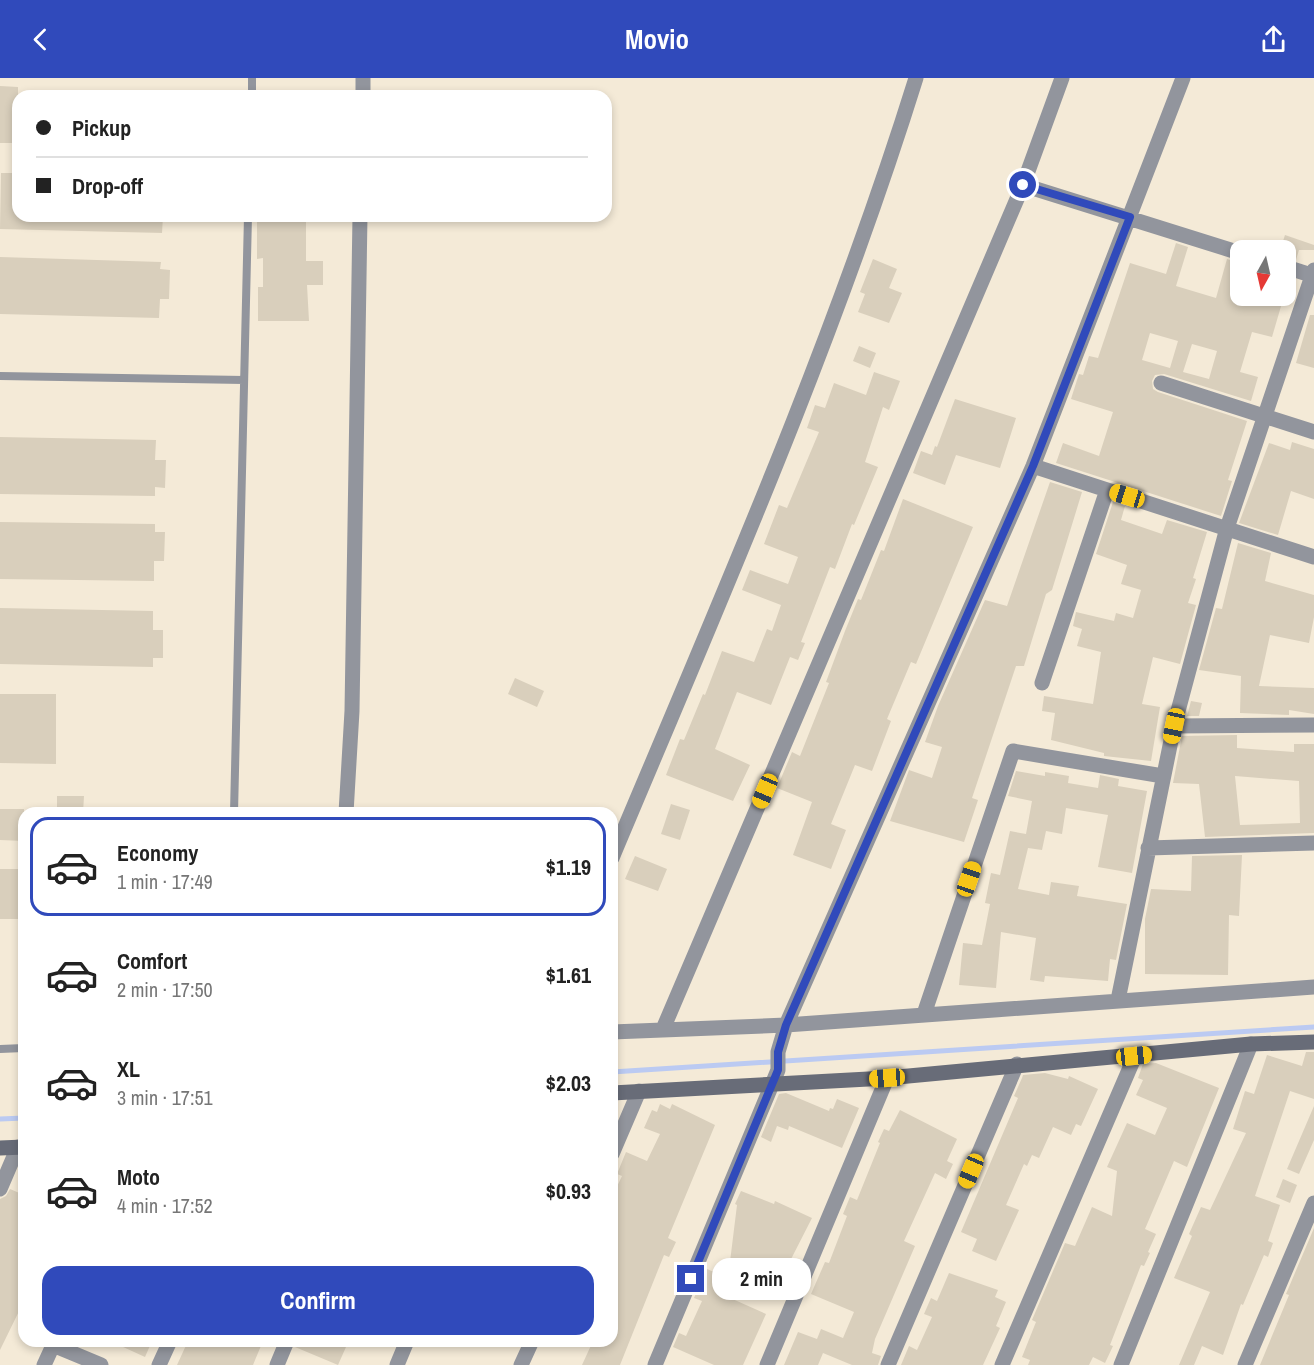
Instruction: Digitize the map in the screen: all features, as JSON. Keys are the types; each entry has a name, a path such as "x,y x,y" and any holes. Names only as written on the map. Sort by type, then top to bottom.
{"street":[{"path":"618,844 768,485 883,184 916,78"},
{"path":"663,1029 1023,185 1062,78"},
{"path":"655,1365 772,1086 778,1070 778,1052 786,1025 1033,466 1183,78"},
{"path":"1023,185 1230,250"},
{"path":"346,807 352,700 360,222"},
{"path":"1118,1000 1174,726 1227,528 1313,274 1296,270"},
{"path":"1161,383 1314,432"},
{"path":"1033,466 1314,556"},
{"path":"1042,683 1107,490"},
{"path":"1174,726 1314,725"},
{"path":"924,1014 1013,751 1163,776"},
{"path":"1148,848 1314,843"},
{"path":"618,1032 786,1025 1314,987"},
{"path":"618,1093 887,1078 1017,1064 1134,1056 1251,1044 1314,1042"},
{"path":"1120,1365 1251,1044"},
{"path":"1002,1365 1134,1056"},
{"path":"888,1365 1017,1064"},
{"path":"767,1365 887,1078"},
{"path":"618,1140 639,1091"},
{"path":"0,1149 18,1147"},
{"path":"0,1189 18,1153"},
{"path":"1245,1365 1314,1203"},
{"path":"44,1365 52,1347"},
{"path":"62,1347 100,1365"},
{"path":"159,1365 167,1347"},
{"path":"277,1365 284,1347"},
{"path":"397,1365 404,1347"},
{"path":"522,1365 530,1347"}],"lane":[{"path":"234,807 248,222"},
{"path":"0,376 244,380"},
{"path":"0,1049 18,1048"}],"building":[{"path":"0,86 18,87 18,90 12,90 12,143 0,143"},
{"path":"1,173 12,173 12,222 163,222 162,233 0,229"},
{"path":"257,222 306,222 306,261 323,261 323,285 307,285 309,321 258,321 258,287 263,287 263,258 257,259"},
{"path":"1285,235 1314,245 1314,250 1299,250 1296,260 1296,240 1283,240"},
{"path":"1176,243 1188,247 1176,286 1216,298 1227,259 1230,260 1230,306 1281,306 1272,337 1252,332 1240,372 1258,377 1251,401 1164,374 1155,375 1152,381 1153,389 1158,392 1247,421 1228,480 1232,481 1221,516 1056,463 1063,443 1099,456 1113,412 1071,399 1079,374 1083,375 1089,356 1098,358 1130,263 1166,274","holes":["1150,333 1178,341 1170,368 1142,360","1192,344 1217,351 1209,379 1183,372"]},
{"path":"0,257 161,262 160,269 170,270 169,299 160,299 159,318 0,314"},
{"path":"873,259 897,269 889,288 902,293 889,323 858,312 865,294 860,292"},
{"path":"1310,315 1314,315 1314,368 1296,363"},
{"path":"859,346 876,353 870,368 853,361"},
{"path":"874,372 900,381 889,410 883,407 865,462 878,467 854,525 852,524 835,569 830,567 801,642 805,643 798,660 790,657 771,705 737,692 715,749 750,765 733,801 666,775 680,739 684,740 703,694 705,695 722,651 754,662 767,629 772,631 781,605 742,590 750,570 788,584 798,557 764,544 779,505 787,508 819,432 807,428 815,405 825,408 834,383 866,395"},
{"path":"955,399 1016,418 1000,468 956,455 945,485 913,473 921,451 932,455 935,446 937,447"},
{"path":"0,437 156,440 155,460 166,460 165,488 155,487 155,496 0,494"},
{"path":"1292,442 1314,449 1314,499 1291,491 1278,535 1239,523 1269,443 1290,450"},
{"path":"1050,482 1082,492 1052,590 1046,594 1024,666 1016,666 972,798 978,800 964,842 890,821 909,770 932,778 942,747 925,742 938,706 985,600 1007,606"},
{"path":"903,499 973,527 916,664 911,662 887,719 891,721 872,771 855,765 831,824 846,830 831,869 793,855 812,802 777,788 792,752 800,756 829,683 826,682 845,631 858,599 861,600 881,550 884,551"},
{"path":"1113,502 1125,506 1121,520 1162,534 1167,520 1207,532 1193,578 1196,579 1188,603 1196,605 1180,664 1153,657 1142,704 1160,707 1151,761 1104,756 1104,753 1051,740 1055,713 1042,711 1044,696 1093,704 1101,652 1077,646 1082,629 1073,626 1076,612 1114,621 1116,613 1133,618 1141,590 1121,584 1127,565 1096,554"},
{"path":"0,522 155,524 155,532 165,532 164,561 154,561 154,581 0,579"},
{"path":"1238,543 1271,553 1265,581 1314,595 1314,617 1309,643 1270,635 1259,686 1314,688 1314,714 1289,710 1289,715 1240,713 1241,676 1199,670 1216,608 1222,609"},
{"path":"0,608 153,611 153,630 163,630 163,658 153,658 153,667 0,664"},
{"path":"515,678 544,691 537,707 508,694"},
{"path":"0,694 56,694 56,764 0,763"},
{"path":"1191,701 1202,703 1199,716 1187,716"},
{"path":"1237,735 1237,748 1294,752 1294,744 1314,744 1314,833 1205,837 1199,784 1173,783 1182,736","holes":["1235,776 1299,781 1300,823 1240,825"]},
{"path":"1016,771 1045,776 1045,772 1069,776 1068,783 1098,788 1100,775 1119,779 1118,786 1147,791 1132,873 1098,867 1108,815 1066,808 1062,834 1046,831 1042,850 1028,848 1018,889 1049,895 1051,882 1079,886 1077,896 1127,904 1116,960 1110,959 1108,981 1045,976 1044,982 1030,980 1036,938 1001,932 996,988 959,985 963,943 982,945 990,904 985,903 991,873 1000,875 1010,831 1026,834 1032,801 1008,796"},
{"path":"57,796 84,796 83,807 57,807"},
{"path":"671,804 690,810 680,840 661,834"},
{"path":"0,809 18,809 18,841 0,840"},
{"path":"1242,855 1239,916 1229,915 1228,975 1145,974 1145,919 1151,889 1191,891 1192,856"},
{"path":"635,856 667,869 658,891 625,879"},
{"path":"0,869 18,869 18,919 0,919"},
{"path":"1306,1052 1314,1052 1314,1099 1290,1091 1255,1196 1280,1205 1268,1241 1273,1243 1268,1257 1264,1255 1243,1305 1241,1304 1223,1355 1202,1346 1194,1365 1179,1365 1210,1292 1174,1278 1192,1236 1189,1234 1201,1207 1210,1210 1246,1133 1233,1129 1245,1091 1254,1094 1267,1055 1302,1066"},
{"path":"1156,1063 1219,1088 1187,1167 1174,1161 1145,1229 1156,1234 1144,1266 1141,1265 1110,1345 1113,1346 1105,1363 1093,1357 1089,1365 1028,1365 1030,1360 1022,1357 1036,1322 1032,1320 1065,1243 1075,1246 1092,1207 1112,1216 1117,1171 1107,1167 1127,1123 1155,1135 1167,1108 1136,1095 1143,1080 1138,1078 1143,1064"},
{"path":"1045,1073 1068,1079 1069,1076 1098,1089 1081,1126 1076,1124 1071,1135 1053,1127 1039,1158 1032,1155 1027,1166 1024,1164 1006,1205 1019,1210 996,1261 972,1251 977,1239 961,1232 1018,1098 1014,1096 1023,1075"},
{"path":"786,1093 829,1111 830,1108 833,1109 837,1099 859,1108 842,1148 789,1126 788,1130 777,1126 771,1142 761,1137 779,1094"},
{"path":"660,1104 670,1109 672,1104 715,1125 668,1238 676,1242 669,1257 664,1255 620,1365 582,1365 590,1347 618,1347 618,1184 622,1176 618,1174 618,1172 626,1152 647,1161 660,1134 644,1128 652,1110 657,1112"},
{"path":"1314,1106 1314,1140 1299,1174 1287,1169"},
{"path":"900,1110 957,1139 947,1161 953,1164 946,1179 935,1173 904,1241 915,1246 875,1339 872,1353 881,1356 878,1365 852,1365 823,1353 818,1365 784,1365 798,1332 817,1339 821,1329 843,1338 854,1312 811,1294 825,1262 829,1263 847,1216 843,1214 850,1197 857,1200 884,1129 889,1131"},
{"path":"1283,1179 1297,1185 1290,1203 1276,1197"},
{"path":"10,1189 18,1192 18,1313 0,1350 0,1199 6,1196"},
{"path":"741,1191 774,1204 775,1201 812,1218 787,1267 790,1269 784,1283 743,1264 728,1297 766,1314 743,1365 714,1365 673,1347 679,1333 686,1336 702,1301 694,1298 707,1269 728,1278 737,1205 735,1204"},
{"path":"1314,1228 1314,1365 1260,1365 1289,1295 1286,1294"},
{"path":"949,1273 998,1290 995,1297 1006,1302 996,1326 1000,1328 983,1365 901,1365 909,1346 917,1350 932,1317 924,1314 931,1298 937,1301"},
{"path":"123,1347 149,1347 145,1357"},
{"path":"185,1347 260,1347 253,1365 177,1365"},
{"path":"295,1347 346,1347 338,1365"}],"waterway":[{"path":"618,1072 1314,1027"},
{"path":"0,1119 18,1118"}],"route":[{"path":"691,1279 778,1070 778,1052 786,1025 1033,466 1130,217 1023,185"}]}
